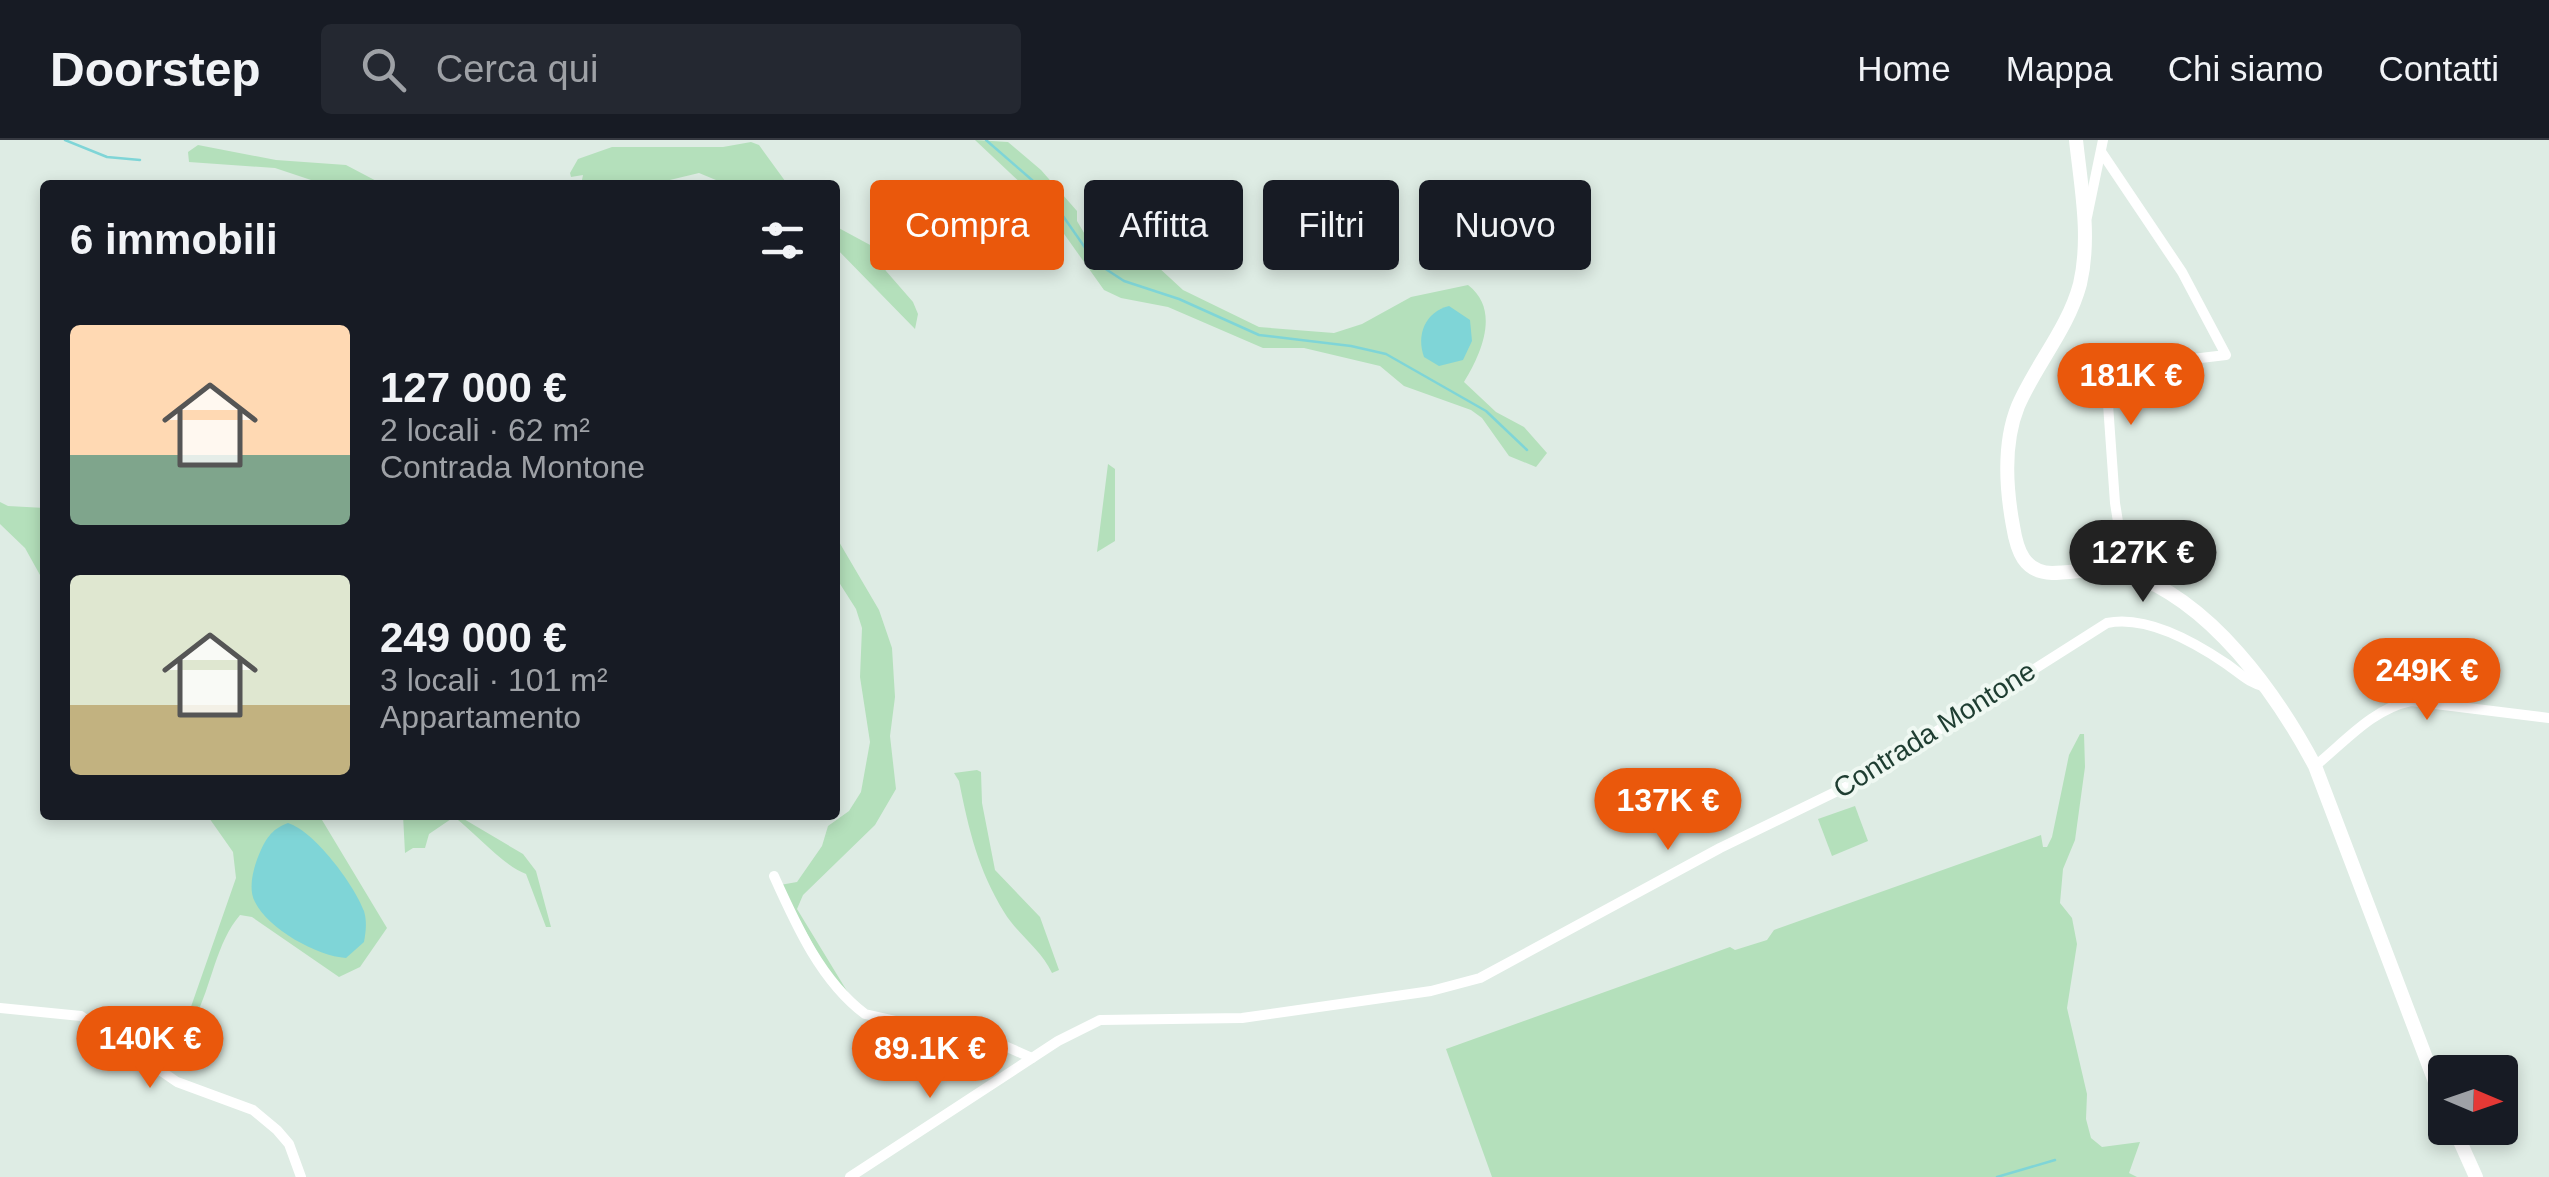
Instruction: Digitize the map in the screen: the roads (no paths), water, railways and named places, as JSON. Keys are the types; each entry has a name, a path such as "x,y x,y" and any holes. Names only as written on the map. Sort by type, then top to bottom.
{"street":[{"path":"2085,226 2103,140"},
{"path":"2074,143 2085,257 2063,327 2018,406 2009,437 2016,547 2027,566 2043,572 2126,572 2163,591 2223,636 2266,687 2315,766 2428,1063"},
{"path":"2102,153 2182,272 2226,356 2116,368 2106,376 2115,503 2126,572"},
{"name":"Contrada Montone","path":"850,1177 1032,1058 1100,1020 1242,1018 1431,991 1480,978 1704,857 1860,780 2107,622 2122,620 2166,632 2201,648 2253,684 2266,687"},
{"path":"2315,766 2368,721 2395,704 2411,701 2549,718"},
{"path":"774,876 795,922 824,969 846,1000 865,1014 1005,1046 1032,1058"},
{"path":"0,1008 81,1016 176,1082 252,1110 267,1120 288,1144 301,1177"},
{"path":"2462,1145 2476,1177"}],"water":[{"path":"1449,306 1470,320 1472,341 1463,360 1439,366 1424,357 1422,333 1434,313"},
{"path":"288,823 309,836 332,860 364,911 364,942 346,958 294,939 271,922 255,902 253,874 263,845 277,828"}],"waterway":[{"path":"65,140 107,157 140,160"},
{"path":"986,140 1047,193 1095,262 1124,281 1179,299 1259,335 1386,354 1486,411 1527,450"},
{"path":"1997,1177 2055,1160"}]}
